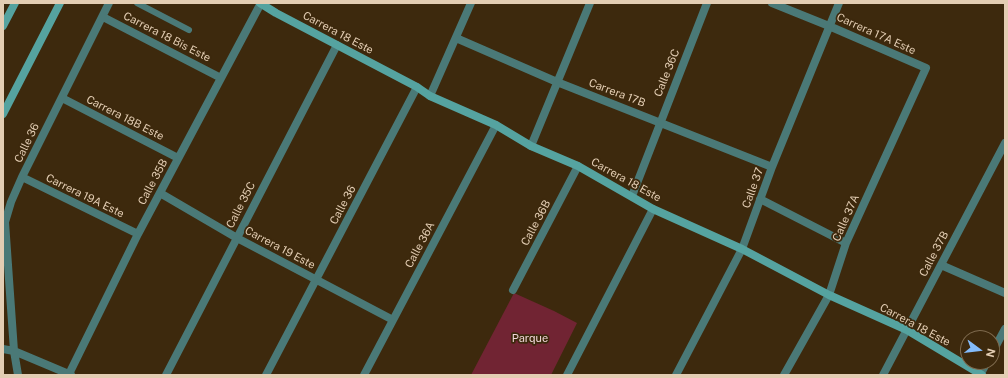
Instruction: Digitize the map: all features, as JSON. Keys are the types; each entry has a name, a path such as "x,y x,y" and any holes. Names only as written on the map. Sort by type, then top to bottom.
{"street":[{"path":"3,24 16,3"},
{"path":"3,114 60,3"},
{"name":"Calle 36","path":"18,375 14,351 5,222 11,202 22,177 109,3"},
{"name":"Carrera 18 Este","path":"261,3 276,13 417,87 430,96 496,126 531,146 578,166 653,209 742,250 829,295 906,330 981,375"},
{"name":"Calle 35B","path":"70,375 138,234 261,3"},
{"path":"430,96 471,3"},
{"path":"531,146 590,3"},
{"name":"Calle 36C","path":"632,196 707,3"},
{"name":"Carrera 17A Este","path":"772,3 926,68"},
{"name":"Calle 37","path":"676,375 742,250 772,167 839,3"},
{"name":"Carrera 18 Bis Este","path":"103,17 221,78"},
{"name":"Carrera 17B","path":"456,38 557,82 772,167"},
{"name":"Calle 35C","path":"166,375 336,45"},
{"name":"Calle 37A","path":"784,375 829,295 846,243 926,68"},
{"name":"Calle 36","path":"266,375 417,87"},
{"name":"Carrera 18B Este","path":"62,98 178,158"},
{"name":"Calle 36A","path":"364,375 496,126"},
{"name":"Calle 37B","path":"883,375 1003,152 1005,143"},
{"name":"Calle 36B","path":"513,290 578,166"},
{"name":"Carrera 19A Este","path":"22,177 138,234"},
{"name":"Carrera 19 Este","path":"160,192 237,238 392,320"},
{"path":"760,199 846,243"},
{"path":"567,375 653,209"},
{"path":"941,265 1005,294"},
{"path":"1000,338 1005,329"},
{"path":"3,349 14,351 70,375"}],"lane":[{"path":"137,3 189,30"}],"green space":[{"name":"Parque","path":"514,293 577,323 551,375 471,375"}]}
